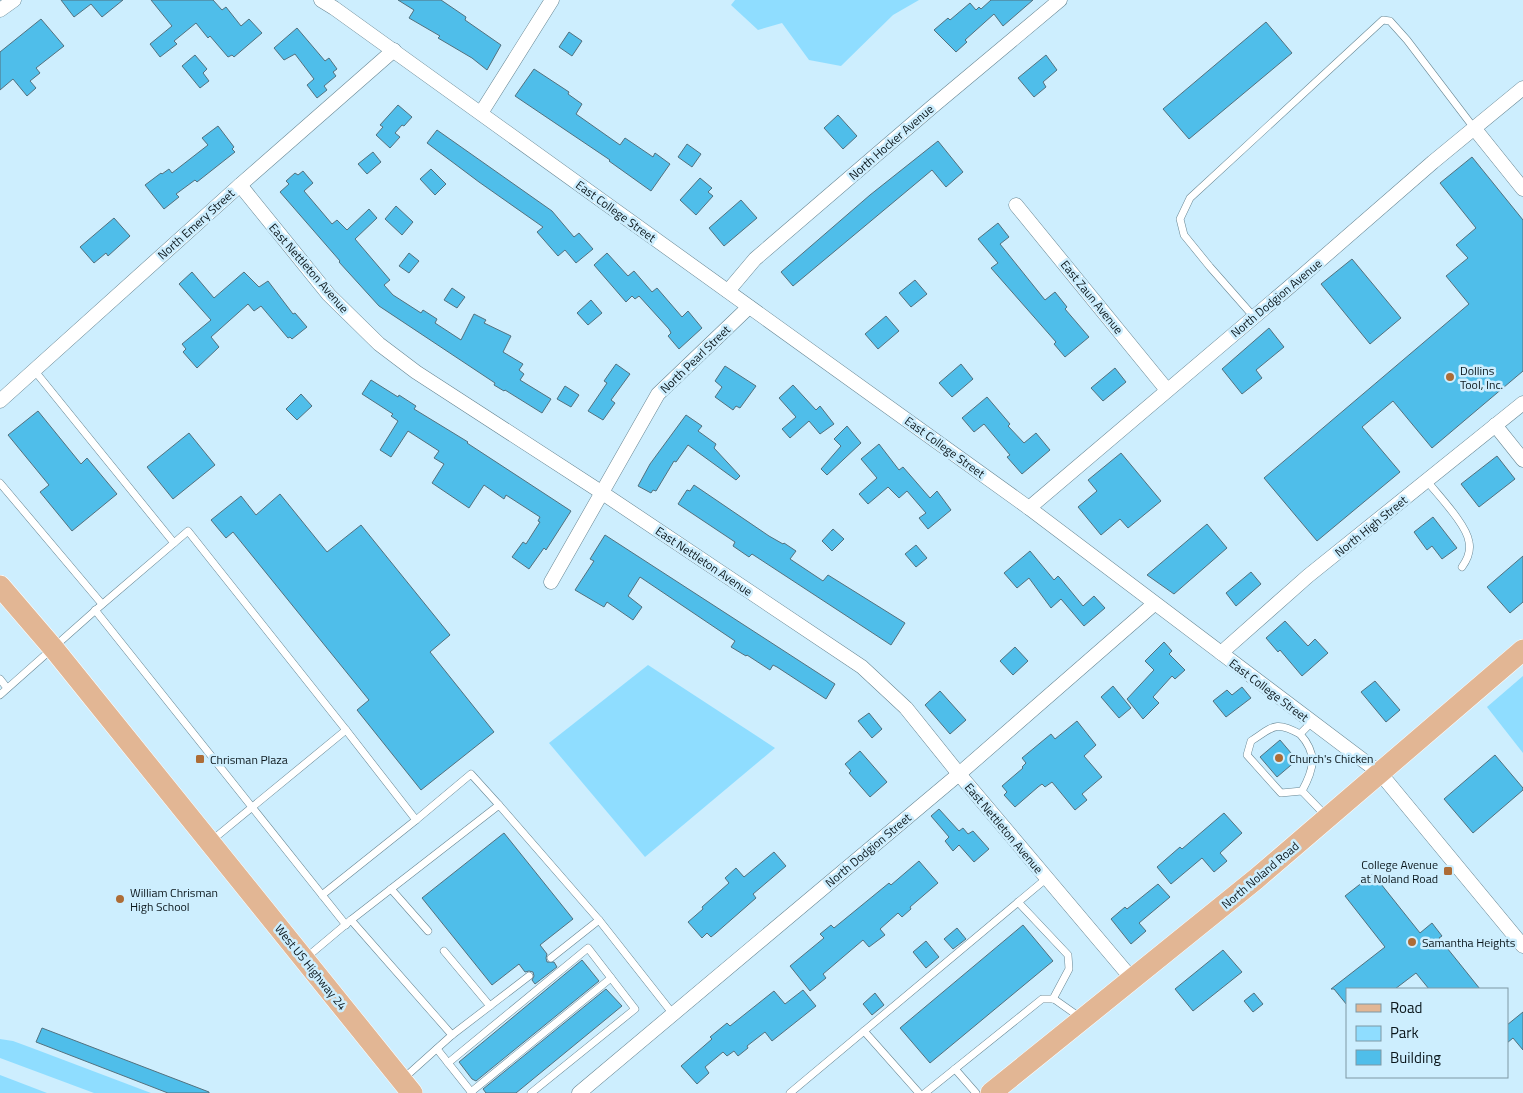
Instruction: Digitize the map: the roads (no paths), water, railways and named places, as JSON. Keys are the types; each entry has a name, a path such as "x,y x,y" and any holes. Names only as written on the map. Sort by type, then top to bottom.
{"main road":[{"name":"West US Highway 24","path":"0,586 54,649 407,1087"},
{"name":"North Noland Road","path":"991,1093 1256,879 1523,650"}],"street":[{"path":"0,10 14,0"},
{"name":"East College Street","path":"321,0 394,50 1029,508 1380,774 1523,946"},
{"path":"481,113 552,0"},
{"name":"North Hocker Avenue","path":"728,291 755,259 1060,0"},
{"name":"North Emery Street","path":"0,401 240,185 394,50"},
{"name":"North Dodgion Avenue","path":"1029,508 1433,162 1523,88"},
{"path":"1474,128 1523,189"},
{"name":"East Nettleton Avenue","path":"240,185 329,295 379,344 416,372 601,492 862,667 906,708 958,774 1132,979"},
{"name":"East Zaun Avenue","path":"1016,205 1167,390"},
{"name":"North Pearl Street","path":"551,582 658,394 749,307"},
{"name":"North High Street","path":"1221,653 1308,576 1523,403"},
{"path":"1495,425 1523,460"},
{"name":"North Dodgion Street","path":"580,1093 958,774 1154,604"}],"lane":[{"path":"1254,317 1210,268 1184,235 1180,219 1190,198 1383,20 1390,21 1407,40 1474,128"},
{"path":"34,370 174,543"},
{"path":"1427,481 1464,528 1470,542 1468,558 1462,567"},
{"path":"0,484 102,604"},
{"path":"0,695 54,649 95,610 188,531 416,820"},
{"path":"95,610 322,895 452,1035"},
{"path":"0,679 7,688"},
{"path":"1300,734 1312,722"},
{"path":"1275,726 1287,727 1300,734 1308,744 1313,757 1310,776 1302,791 1280,793 1248,754 1251,741 1275,726"},
{"path":"210,842 346,730"},
{"path":"322,895 471,774 598,920 673,1014"},
{"path":"1302,791 1328,818"},
{"path":"305,959 348,922 499,805"},
{"path":"790,1093 1047,878"},
{"path":"391,889 428,932"},
{"path":"1018,902 1068,955 1069,969 1053,1000"},
{"path":"551,958 598,920"},
{"path":"448,1063 588,948 635,1009 531,1093"},
{"path":"444,950 490,1006"},
{"path":"407,1087 437,1049 452,1035 528,976"},
{"path":"437,1049 472,1092 611,978"},
{"path":"926,1093 1042,999 1053,1000 1082,1019"},
{"path":"864,1031 919,1093"},
{"path":"955,1069 976,1093"}],"place":[{"name":"Dollins Tool, Inc.","path":"1450,377"},
{"name":"Church's Chicken","path":"1279,758"},
{"name":"Chrisman Plaza","path":"200,759"},
{"name":"College Avenue at Noland Road","path":"1448,871"},
{"name":"William Chrisman High School","path":"120,899"},
{"name":"Samantha Heights","path":"1412,942"}]}
